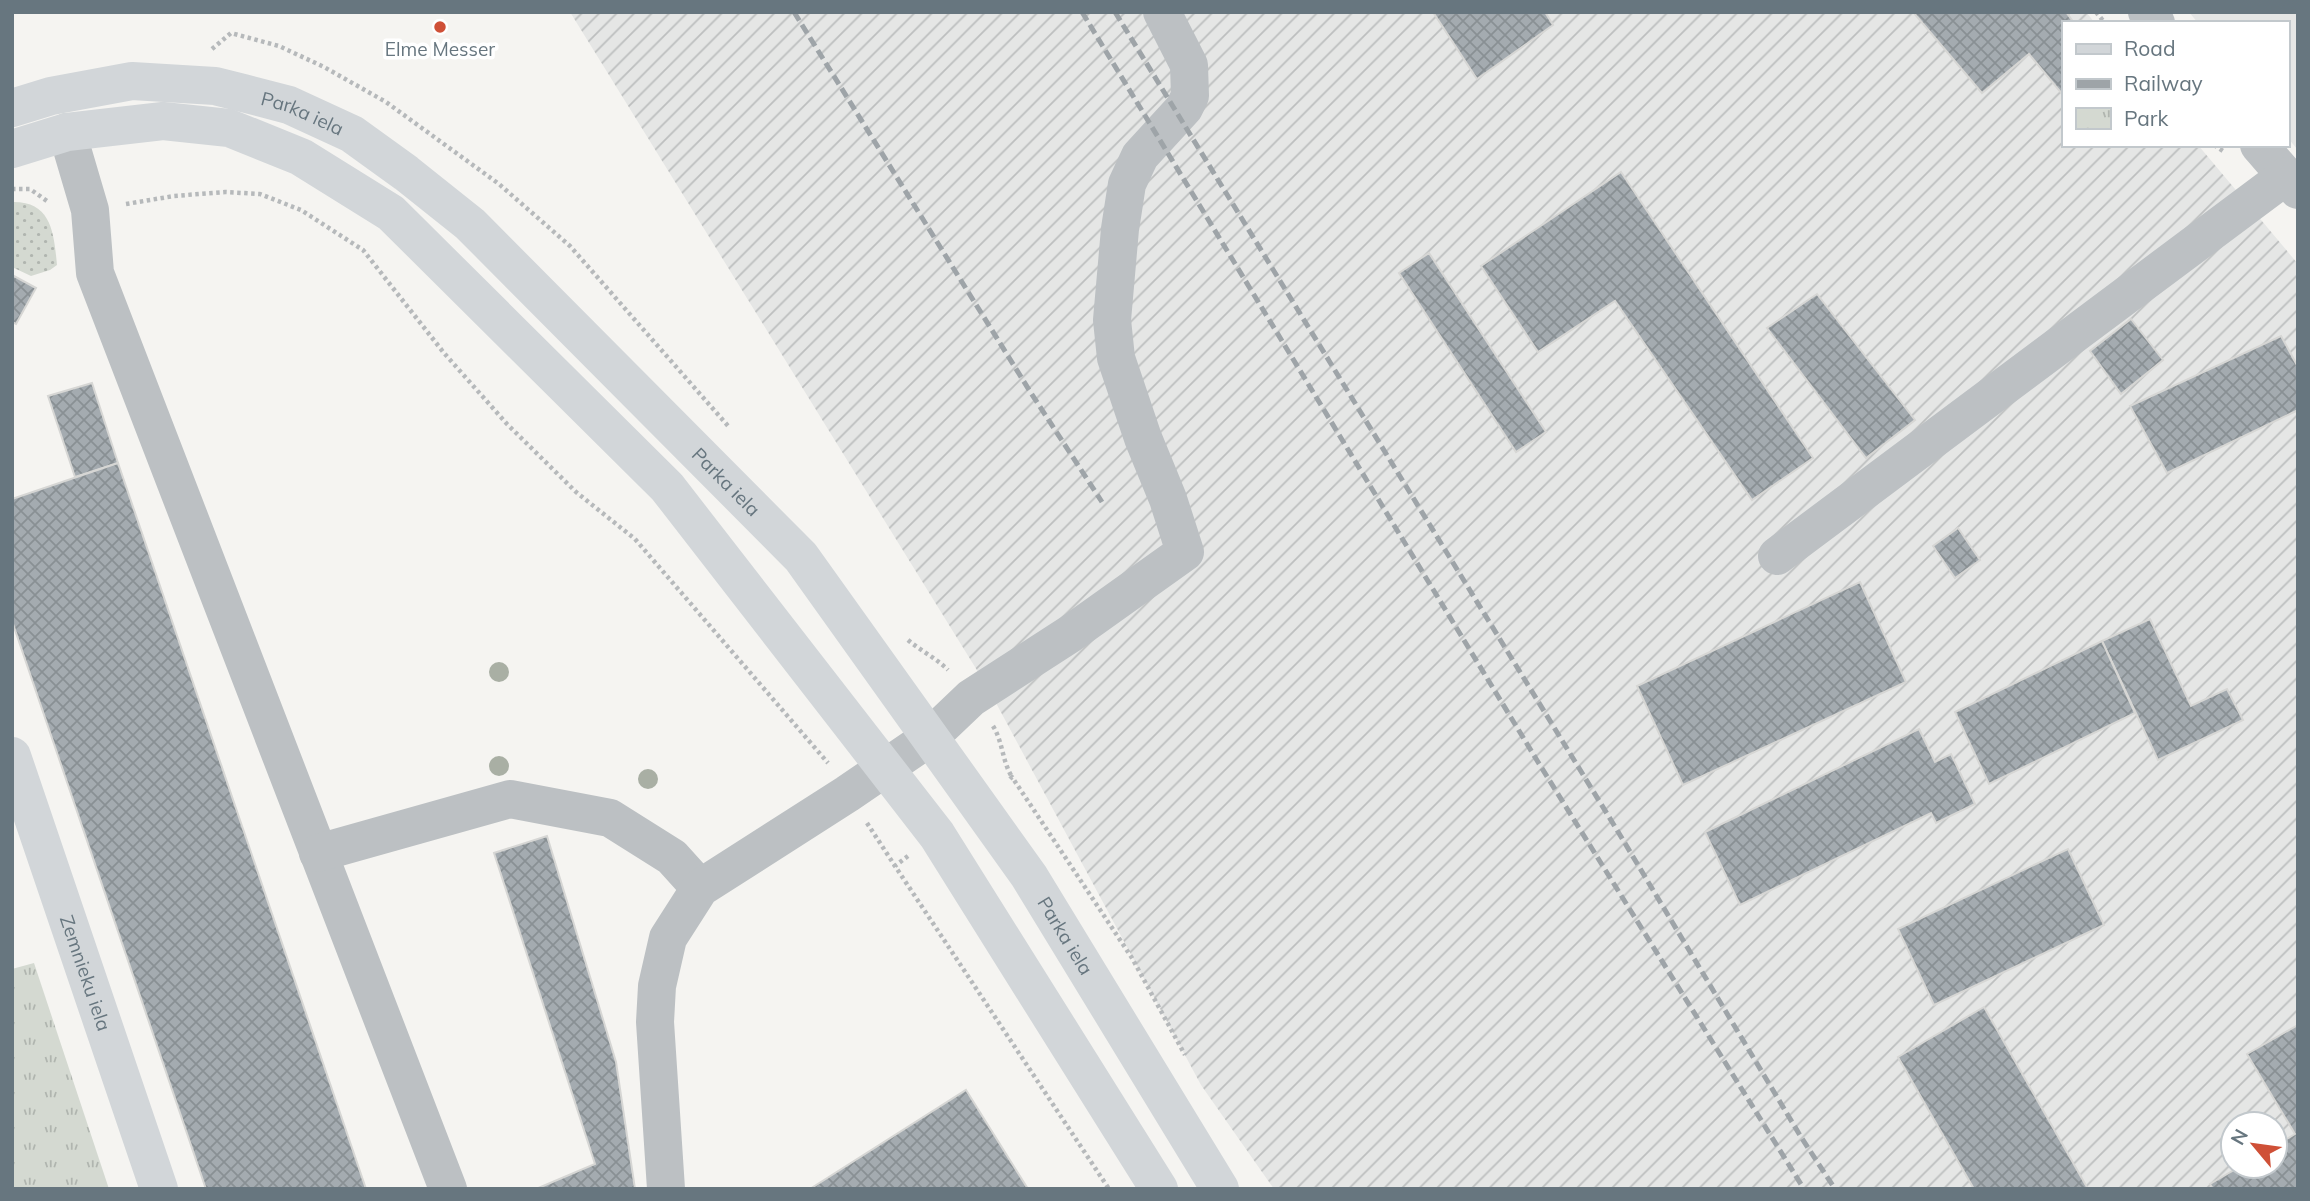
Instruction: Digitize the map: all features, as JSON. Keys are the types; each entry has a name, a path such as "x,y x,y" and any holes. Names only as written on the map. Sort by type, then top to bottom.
{"main road":[{"name":"Parka iela","path":"12,108 51,96 132,81 215,86 289,105 352,134 470,224 801,557 1029,876 1220,1189"},
{"name":"Parka iela","path":"12,149 66,132 163,121 229,128 301,157 391,213 667,487 937,835 1159,1189"},
{"name":"Zemnieku iela","path":"12,756 159,1189"}],"street":[{"path":"666,1189 655,1022 657,986 668,938 700,888 929,738 971,698 1070,634 1185,552 1116,358 1112,320 1126,184 1140,156 1184,108 1190,96 1189,65 1162,12"},
{"path":"66,132 90,210 95,273 448,1189"},
{"path":"1777,556 2292,183 2261,147"},
{"path":"318,853 510,799 610,818 672,857 700,888"}],"path":[{"path":"174,196 225,192 260,194 301,211 363,250 443,353 507,424 576,492 635,539 798,729"},
{"path":"904,877 1109,1189"}],"shaded area":[{"path":"570,12 2086,12 2093,21 2062,21 2062,147 2200,147 2298,264 2298,1189 1274,1189 1201,1085 988,688"},
{"path":"2189,12 2298,12 2298,150 2289,139 2289,21 2196,21"}],"green space":[{"path":"12,202 25,203 43,213 52,231 57,265 50,270 31,276 12,267"},
{"path":"34,963 109,1189 12,1189 12,969"}],"building":[{"path":"1433,12 1545,12 1553,25 1477,79"},
{"path":"1913,12 2066,12 2073,21 2062,21 2062,94 2029,54 1982,93"},
{"path":"1621,172 1813,458 1752,500 1615,301 1538,352 1481,266"},
{"path":"1429,253 1546,432 1516,452 1399,273"},
{"path":"12,275 36,288 16,324 12,322"},
{"path":"1817,294 1915,420 1866,458 1767,328"},
{"path":"2131,319 2163,360 2121,394 2090,351"},
{"path":"2281,336 2298,367 2298,410 2167,473 2130,406"},
{"path":"92,383 118,463 75,477 48,396"},
{"path":"118,463 366,1189 206,1189 12,621 12,499"},
{"path":"1958,528 1980,560 1955,578 1933,546"},
{"path":"1860,582 1906,682 1683,785 1637,686"},
{"path":"2150,619 2191,706 2227,689 2243,720 2158,760 2102,641"},
{"path":"2102,641 2135,713 1989,784 1955,712"},
{"path":"1919,729 1935,762 1951,754 1975,804 1936,823 1931,813 1740,905 1705,832"},
{"path":"547,836 616,1062 635,1189 536,1189 595,1164 494,853"},
{"path":"2068,849 2104,925 1934,1005 1898,929"},
{"path":"1984,1007 2088,1189 1974,1189 1898,1057"},
{"path":"2298,1025 2298,1189 2213,1189 2210,1184 2219,1179 2289,1180 2289,1138 2295,1134 2289,1124 2289,1110 2281,1110 2247,1054"},
{"path":"966,1090 1028,1189 810,1189"}],"railway":[{"path":"794,12 1031,393 1102,502"},
{"path":"1082,12 1538,762 1804,1189"},
{"path":"1115,12 1835,1189"}],"place":[{"name":"Elme Messer","path":"440,27"}]}
